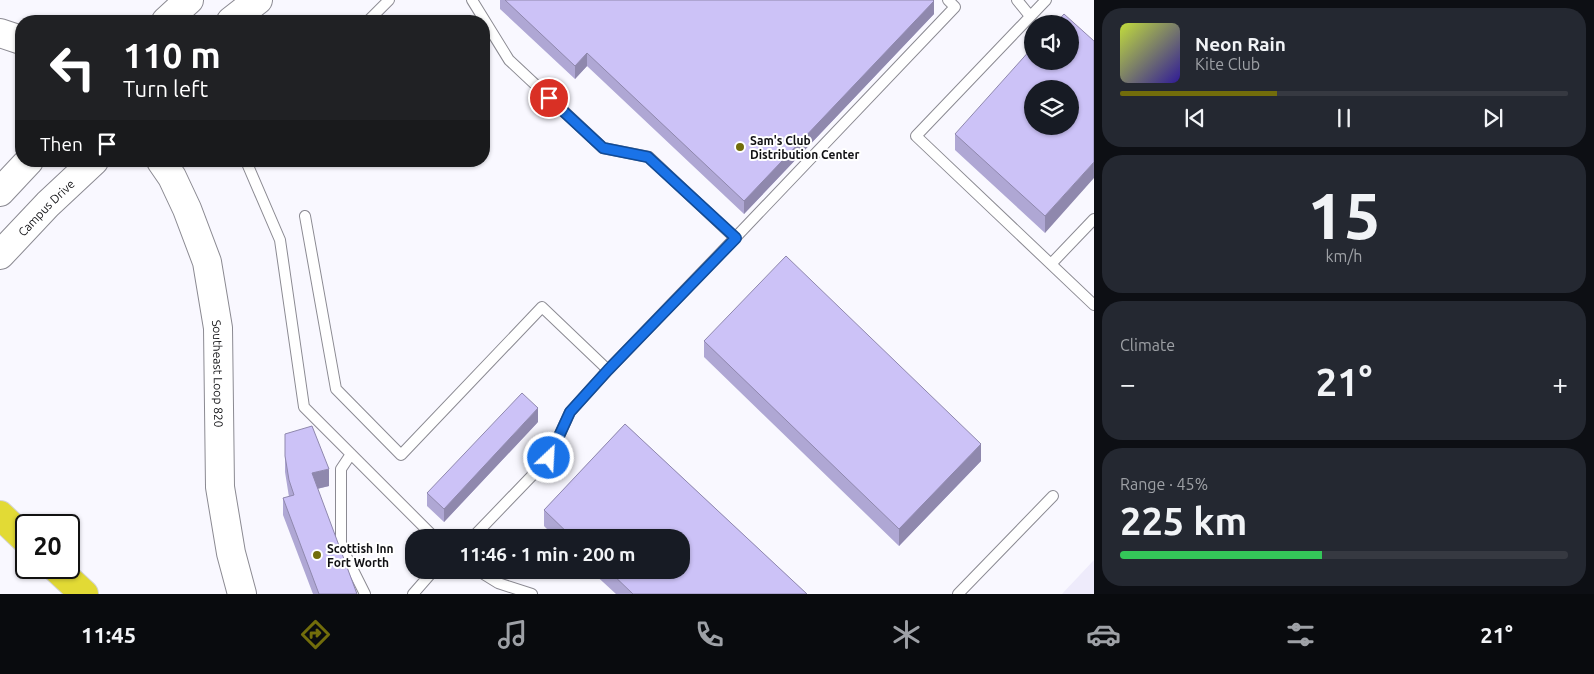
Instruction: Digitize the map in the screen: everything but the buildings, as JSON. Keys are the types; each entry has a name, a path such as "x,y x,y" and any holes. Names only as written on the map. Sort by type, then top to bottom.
{"highway":[{"path":"0,515 15,529"},
{"path":"68,579 84,594"}],"main road":[{"path":"173,15 189,0"},
{"path":"239,15 258,0"},
{"path":"0,33 15,38"},
{"path":"0,192 23,167"},
{"name":"Campus Drive","path":"0,255 48,204 88,167"},
{"name":"Southeast Loop 820","path":"165,167 172,176 187,209 207,262 218,328 220,487 231,553 242,594"}],"lane":[{"path":"374,15 389,0"},
{"path":"472,0 481,15"},
{"path":"481,529 549,458 570,412 955,7 948,0"},
{"path":"1017,0 1029,15"},
{"path":"1031,15 1046,0"},
{"path":"1024,22 916,136 1094,305"},
{"path":"490,29 509,60 603,148 648,157 736,238"},
{"path":"249,167 280,240 304,406 426,529"},
{"path":"305,216 336,389 401,455 542,307 608,370"},
{"path":"1052,264 1094,219"},
{"path":"351,454 341,469 341,546 365,594"},
{"path":"958,594 1053,496"},
{"path":"413,594 426,579"},
{"path":"492,579 498,583 532,594"}],"shaded area":[{"path":"1094,560 1094,594 1062,594"}],"place":[{"name":"Sam's Club Distribution Center","path":"740,147"},
{"name":"Scottish Inn Fort Worth","path":"317,555"}],"route":[{"path":"549,98 603,148 648,157 736,238 570,412 549,458"}]}
